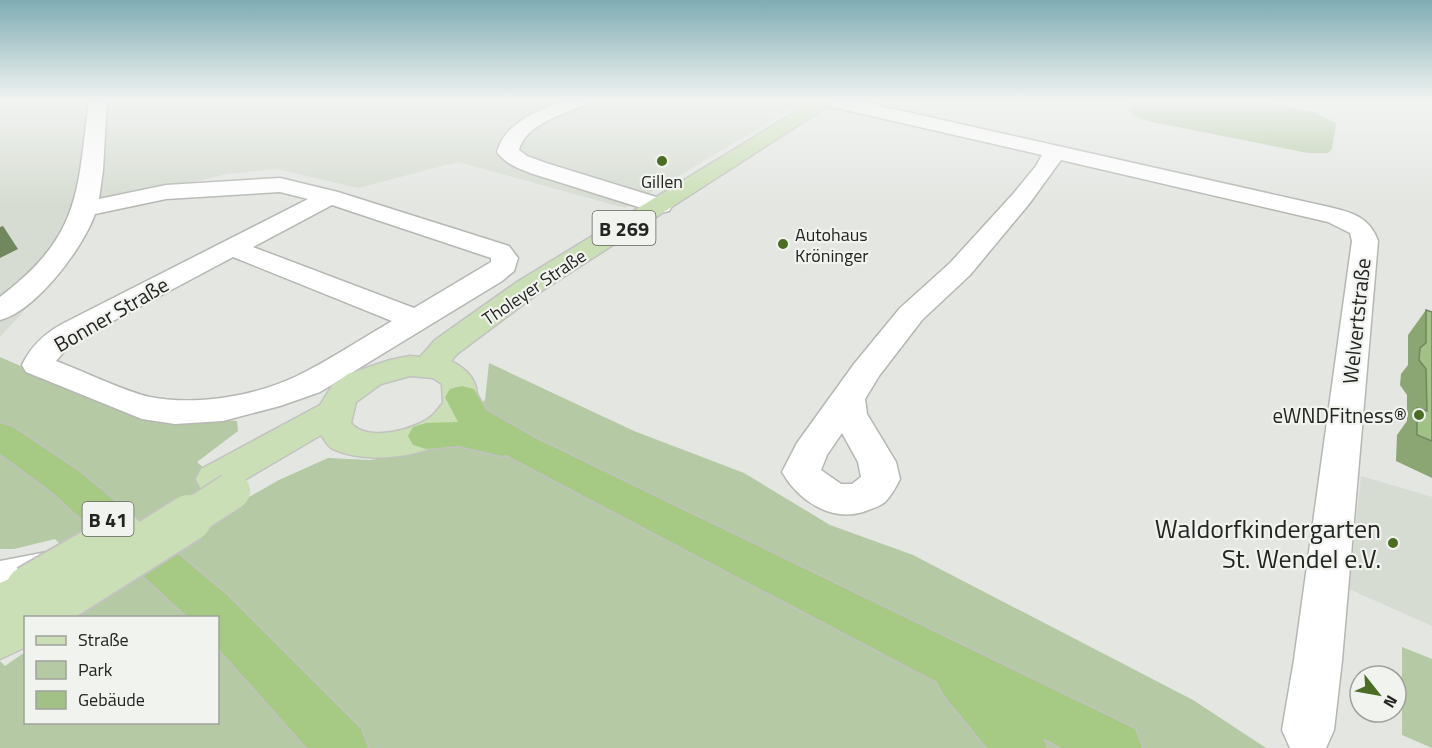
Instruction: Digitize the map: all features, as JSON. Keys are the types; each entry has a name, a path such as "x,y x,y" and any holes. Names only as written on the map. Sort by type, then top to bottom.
{"highway":[{"path":"462,397 473,418 522,447 1116,748"},
{"path":"426,436 459,434 522,447"},
{"name":"B 41","path":"0,436 66,483 218,616"},
{"name":"B 41","path":"219,617 342,748"},
{"path":"949,665 1021,748"}],"main road":[{"name":"Tholeyer Straße","path":"429,367 446,347 527,288 773,135"},
{"path":"69,566 223,485 290,459 333,444 389,447 426,436 456,411 462,397 458,380 441,369 410,366 390,369 370,376 352,387 339,399 333,413 333,426 340,436 354,444"},
{"path":"0,638 21,604 223,485 333,413"}],"street":[{"path":"0,311 18,298 57,257 77,228 85,209 94,135"},
{"path":"513,135 508,144 508,152 519,161 660,206"},
{"name":"Welvertstraße","path":"980,135 1340,217 1364,231 1365,241 1318,660 1308,730"},
{"path":"848,399 866,371 911,314 960,269 1046,168 1054,152"},
{"name":"Bonner Straße","path":"85,209 195,188 280,185 330,197 500,252 505,258 504,266 492,275 308,384 268,398 223,408 175,412 142,407 38,364 42,354 64,336 330,197"},
{"path":"233,248 417,320"},
{"path":"21,604 69,566"}],"shaded area":[{"path":"0,135 747,135 625,208 458,162 358,188 277,169 227,174 94,205 74,256 0,337"},
{"name":"Waldorfkindergarten St. Wendel e.V.","path":"1361,476 1432,497 1432,626 1349,589"}],"green space":[{"path":"1217,135 1334,135 1332,149 1328,153 1308,153"},
{"path":"0,357 128,413 237,421 238,431 197,462 242,501 279,480 328,458 370,460 408,454 459,427 485,400 489,363 634,431 744,473 830,525 913,555 1193,700 1266,748 0,748 0,661 5,666 24,653 24,724 219,724 219,616 78,616 110,595 55,539 14,549 0,549"},
{"path":"1402,647 1432,659 1432,748 1402,735 1402,724 1408,724 1408,664 1402,664"}],"building":[{"path":"1426,310 1432,312 1432,441 1417,435 1417,408 1427,411 1426,369 1419,360 1420,348 1426,343"}],"place":[{"name":"Gillen","path":"662,161"},
{"name":"Autohaus Kröninger","path":"783,244"},
{"name":"eWNDFitness®","path":"1419,415"},
{"name":"Waldorfkindergarten St. Wendel e.V.","path":"1393,543"}]}
